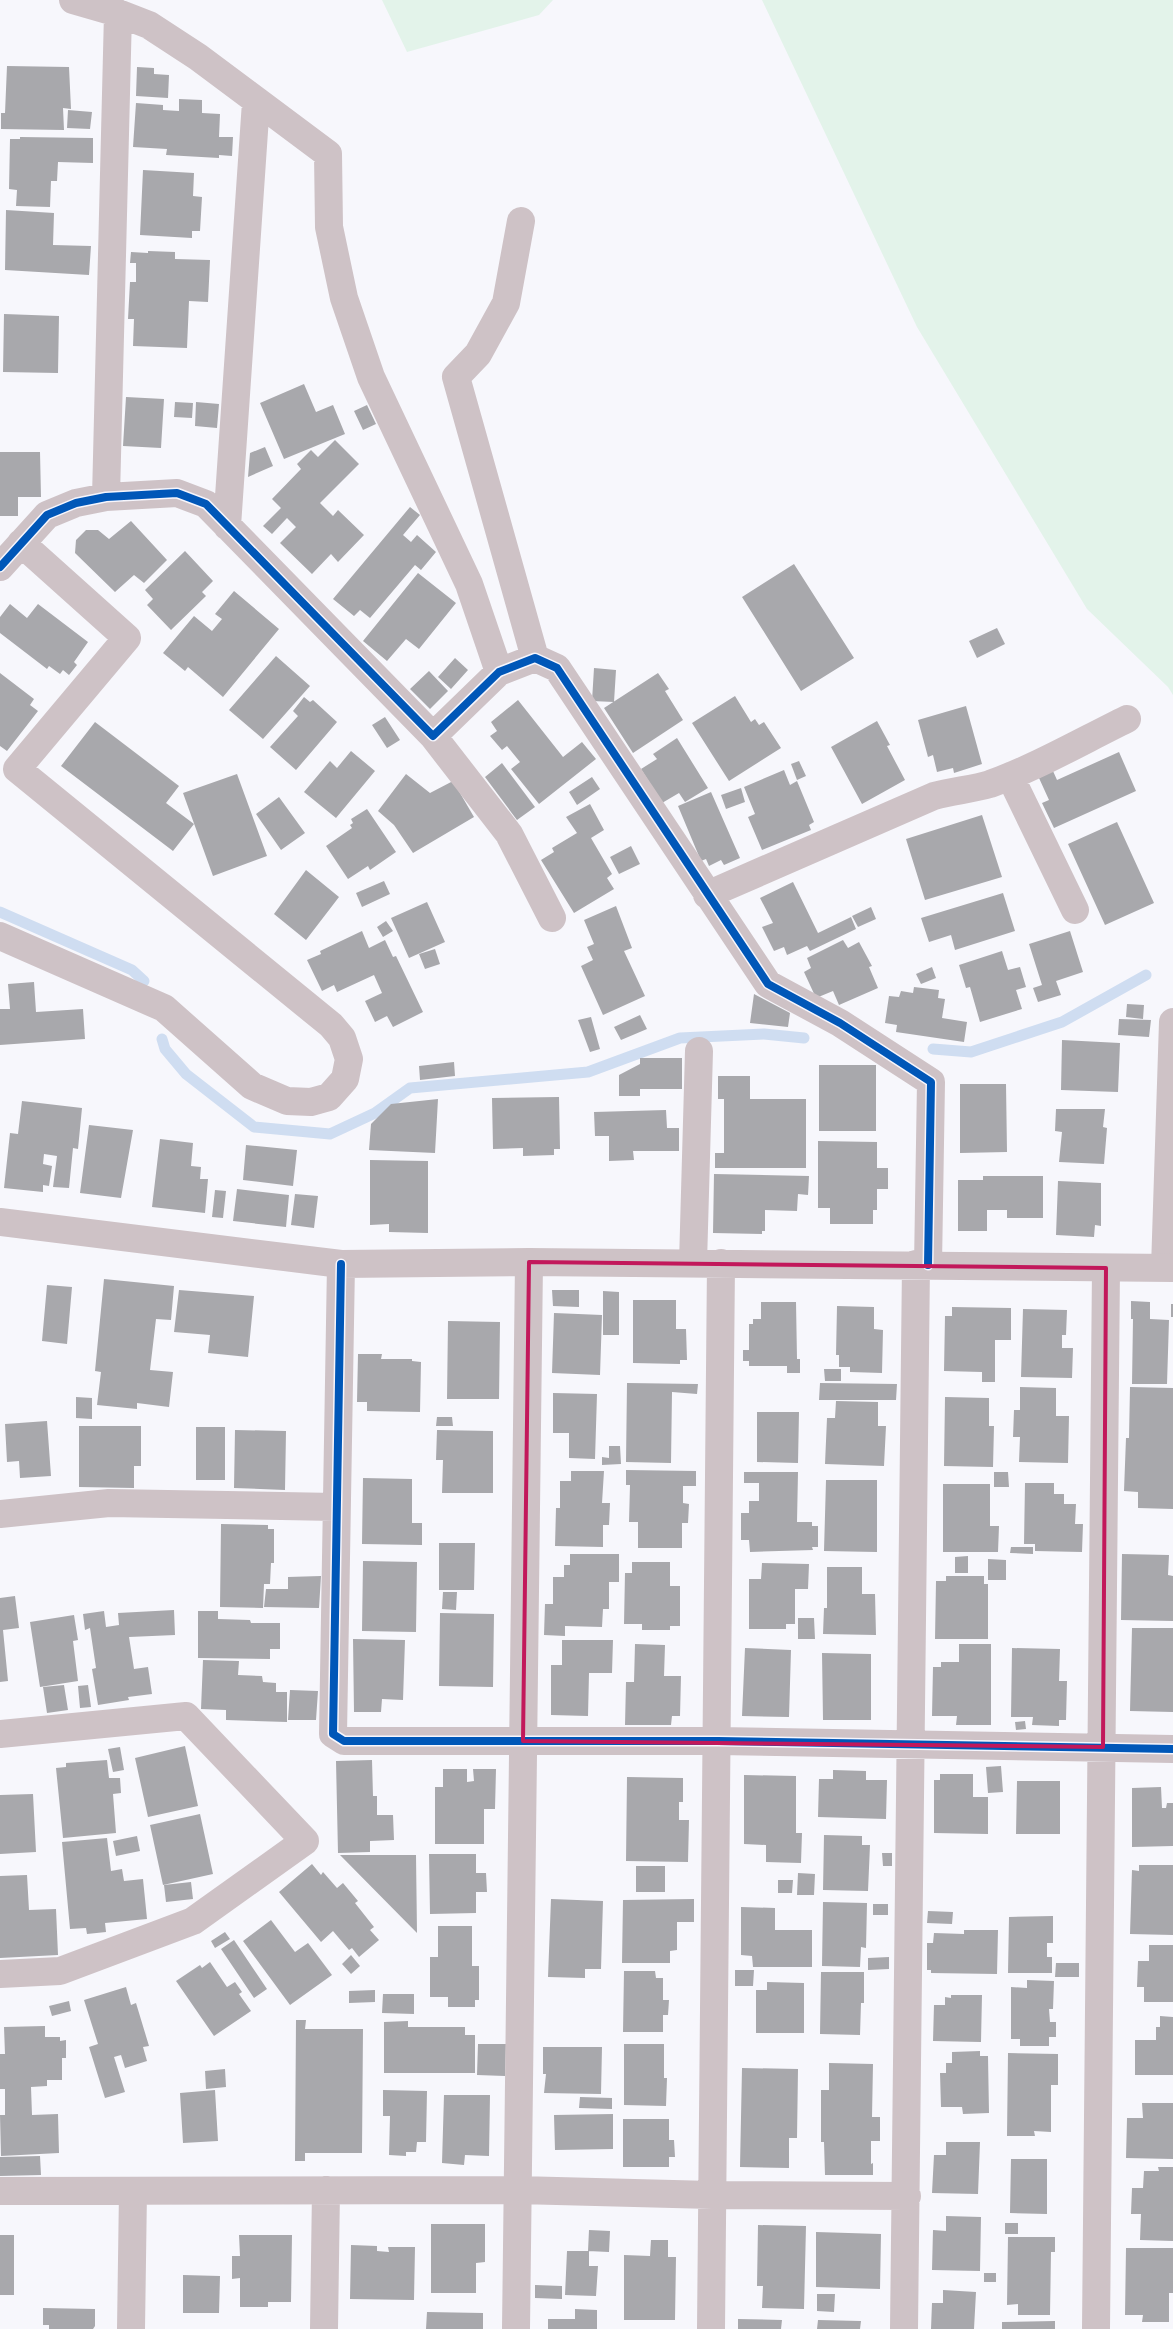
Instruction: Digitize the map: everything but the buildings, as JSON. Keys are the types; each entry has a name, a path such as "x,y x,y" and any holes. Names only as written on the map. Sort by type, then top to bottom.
{"street":[{"path":"73,0 118,13 149,26 174,41 328,154 329,228 344,298 371,377 469,584 499,672"},
{"path":"106,496 118,13"},
{"path":"227,526 256,102"},
{"path":"521,221 506,303 478,354 456,377 535,658"},
{"path":"0,567 48,514 76,503 106,496 177,494 206,504 433,736 509,834 552,918"},
{"path":"0,936 164,1008 252,1086 288,1101 311,1102 329,1097 345,1079 349,1059 342,1038 331,1025 17,769 127,638 21,543"},
{"path":"433,736 499,672 535,658 557,668 768,984 840,1023 931,1082 922,1265 911,1745 904,2329"},
{"path":"708,894 934,796 957,789 988,784 1010,776 1127,719"},
{"path":"1010,776 1075,910"},
{"path":"0,1222 341,1264 529,1262 1169,1268 1173,1022"},
{"path":"693,1263 699,1051"},
{"path":"516,2329 529,1262"},
{"path":"341,1264 332,1734 344,1741 718,1741 1173,1749"},
{"path":"711,2329 721,1264"},
{"path":"1096,2329 1103,1747 1106,1268"},
{"path":"0,1514 109,1503 336,1507"},
{"path":"0,1734 186,1716 305,1841 193,1921 60,1971 0,1974"},
{"path":"324,2329 326,2190"},
{"path":"0,2191 518,2190 712,2195 907,2196"},
{"path":"131,2329 134,2191"}],"highlighted area":[{"path":"529,1262 1106,1268 1103,1747 523,1741"}],"shaded area":[{"path":"382,0 553,0 539,15 407,52"},
{"path":"762,0 1173,0 1173,695 1168,687 1087,609 917,327"}],"waterway":[{"path":"0,912 132,970 144,981"},
{"path":"933,1049 971,1052 1062,1022 1146,975"},
{"path":"162,1039 165,1049 186,1074 254,1127 330,1134 375,1113 410,1088 588,1072 680,1038 764,1034 804,1038"}],"cycle path":[{"path":"0,567 47,515 76,503 106,497 177,493 206,504 433,736 499,672 535,658 557,668 768,984 840,1023 931,1082 928,1265"},
{"path":"341,1264 333,1734 344,1741 718,1741 1173,1749"}]}
